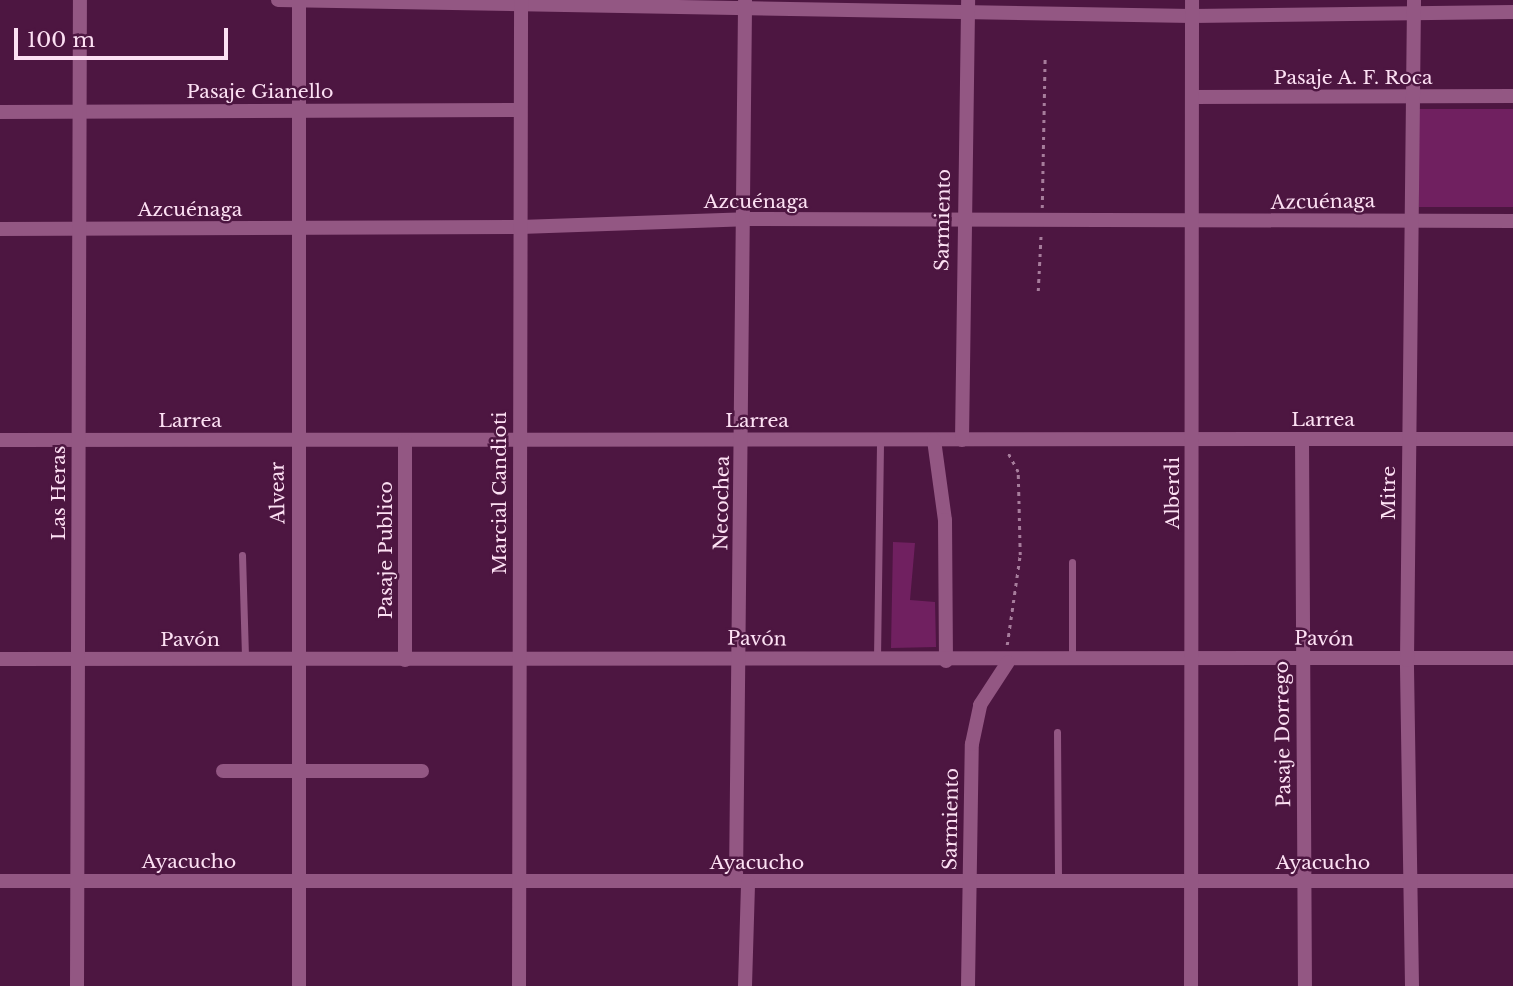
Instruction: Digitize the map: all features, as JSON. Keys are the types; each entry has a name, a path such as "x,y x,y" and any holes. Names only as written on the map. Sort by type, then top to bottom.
{"street":[{"name":"Las Heras","path":"77,986 80,0"},
{"path":"278,0 967,6 1192,16 1305,7 1414,6 1513,12"},
{"name":"Alvear","path":"299,0 300,230 296,441 300,771 299,986"},
{"name":"Alberdi","path":"1191,986 1192,0"},
{"name":"Marcial Candioti","path":"519,986 521,2"},
{"name":"Necochea","path":"745,5 739,657 745,986"},
{"name":"Sarmiento","path":"962,440 961,224 967,6"},
{"name":"Mitre","path":"1412,986 1407,660 1410,98 1414,6"},
{"name":"Pasaje A. F. Roca","path":"1192,97 1513,96"},
{"name":"Pasaje Gianello","path":"0,112 520,110"},
{"name":"Azcuénaga","path":"0,229 300,230 520,227 745,219 961,224 1513,221"},
{"name":"Pasaje Dorrego","path":"1302,439 1301,658 1306,986"},
{"name":"Larrea","path":"0,440 1513,439"},
{"path":"934,440 946,520 946,661"},
{"name":"Pasaje Publico","path":"405,441 405,660"},
{"name":"Pavón","path":"0,659 739,657 1008,662 1513,658"},
{"name":"Sarmiento","path":"968,986 974,726 1008,662"},
{"path":"223,771 422,771"},
{"name":"Ayacucho","path":"0,881 742,881 1058,884 1513,881"}],"lane":[{"path":"877,660 880,441"},
{"path":"242,555 244,659"},
{"path":"1072,562 1072,661"},
{"path":"1057,732 1058,884"}],"path":[{"path":"1038,291 1045,58"},
{"path":"1002,440 1018,472 1020,555 1007,614 1008,662"}],"shaded area":[{"path":"1419,109 1513,109 1513,207 1419,207"},
{"path":"893,542 915,543 910,600 935,602 936,647 891,648"}]}
